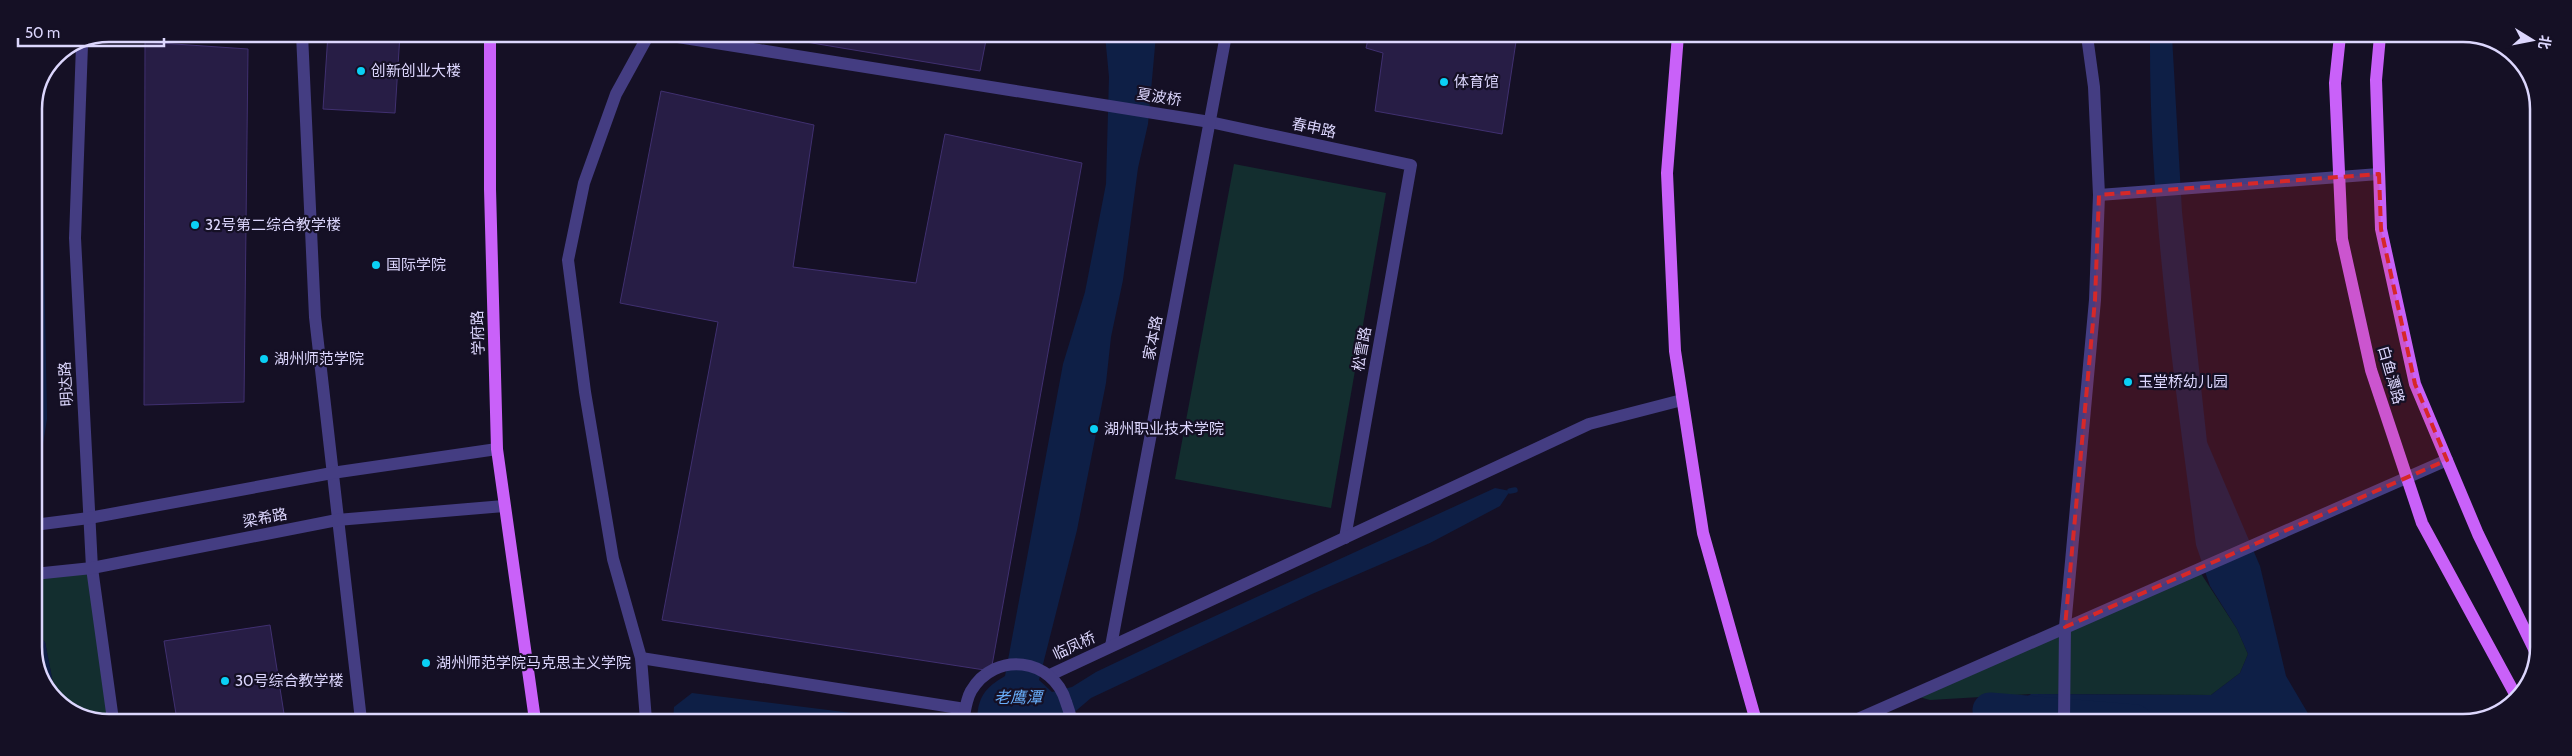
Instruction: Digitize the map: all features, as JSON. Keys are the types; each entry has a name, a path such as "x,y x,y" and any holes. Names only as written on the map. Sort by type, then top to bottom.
{"main road":[{"name":"学府路","path":"490,43 490,190 497,450 534,714"},
{"path":"1677,43 1667,173 1674,351 1704,534 1754,714"},
{"name":"白鱼潭路","path":"2339,43 2335,84 2342,239 2371,370 2422,523 2513,691"},
{"path":"2379,43 2376,80 2381,229 2416,384 2478,534 2530,641"}],"street":[{"path":"302,43 315,317 337,520 361,714"},
{"path":"644,43 616,94 584,183 568,260 585,392 613,558 641,658 646,714"},
{"name":"夏波桥","path":"715,43 1210,122"},
{"name":"家本路","path":"1111,646 1225,43"},
{"path":"2064,714 2065,628 2095,300 2099,195 2094,87 2088,43"},
{"name":"明达路","path":"82,49 75,238 92,568 112,714"},
{"name":"春申路","path":"1210,122 1411,165"},
{"name":"松雪路","path":"1345,538 1411,165"},
{"path":"2099,195 2379,174"},
{"name":"临凤桥","path":"1048,673 1111,646 1590,424 1682,400"},
{"path":"43,524 89,518 332,472 497,450"},
{"path":"1869,714 2447,460"},
{"name":"梁希路","path":"43,573 92,568 337,520 504,506"},
{"path":"641,658 958,714"},
{"path":"964,714 971,691 983,677 1001,667 1016,664 1034,666 1048,673 1059,686 1069,714"}],"highlighted area":[{"path":"2379,174 2381,229 2415,384 2447,460 2065,627 2095,300 2099,195"}],"green space":[{"path":"1234,164 1386,193 1331,508 1175,479"},
{"path":"92,568 112,714 92,711 76,705 59,691 53,683 45,642 43,640 43,573"},
{"path":"2198,569 2237,629 2248,654 2240,673 2211,695 2031,694 1930,700 1912,695"}],"water":[{"name":"老鹰潭","path":"1106,43 1155,43 1148,124 1138,168 1123,280 1111,337 1106,383 1077,530 1039,680 1052,692 1072,687 1096,672 1178,633 1495,488 1510,491 1500,506 1430,543 1312,594 1091,698 1072,714 978,714 979,705 984,694 992,685 1005,676 1063,364 1085,292 1106,184 1109,77"},
{"path":"2150,43 2172,43 2182,212 2207,442 2260,566 2286,676 2308,714 2009,714 2004,711 2031,694 2211,695 2240,673 2248,654 2237,629 2210,586 2196,545 2164,291 2158,227 2151,100"},
{"path":"43,200 47,419 43,444"},
{"path":"43,640 45,642 53,683 44,659"},
{"path":"692,693 860,714 673,714 674,707"}],"building":[{"name":"32号第二综合教学楼","path":"145,43 248,49 244,402 144,405"},
{"name":"创新创业大楼","path":"327,43 399,43 395,113 323,109"},
{"path":"812,43 985,43 980,71"},
{"name":"体育馆","path":"1367,43 1516,43 1502,134 1375,111 1383,53 1366,48"},
{"path":"661,91 814,125 793,267 916,283 945,134 1082,163 991,671 662,620 718,322 620,303"},
{"name":"30号综合教学楼","path":"270,625 284,714 176,714 164,641"}],"waterway":[{"path":"1510,491 1515,490"},
{"path":"1990,710 2038,714"}],"place":[{"name":"创新创业大楼","path":"361,71"},
{"name":"体育馆","path":"1444,82"},
{"name":"32号第二综合教学楼","path":"195,225"},
{"name":"国际学院","path":"376,265"},
{"name":"湖州师范学院","path":"264,359"},
{"name":"玉堂桥幼儿园","path":"2128,382"},
{"name":"湖州职业技术学院","path":"1094,429"},
{"name":"湖州师范学院马克思主义学院","path":"426,663"},
{"name":"30号综合教学楼","path":"225,681"}]}
